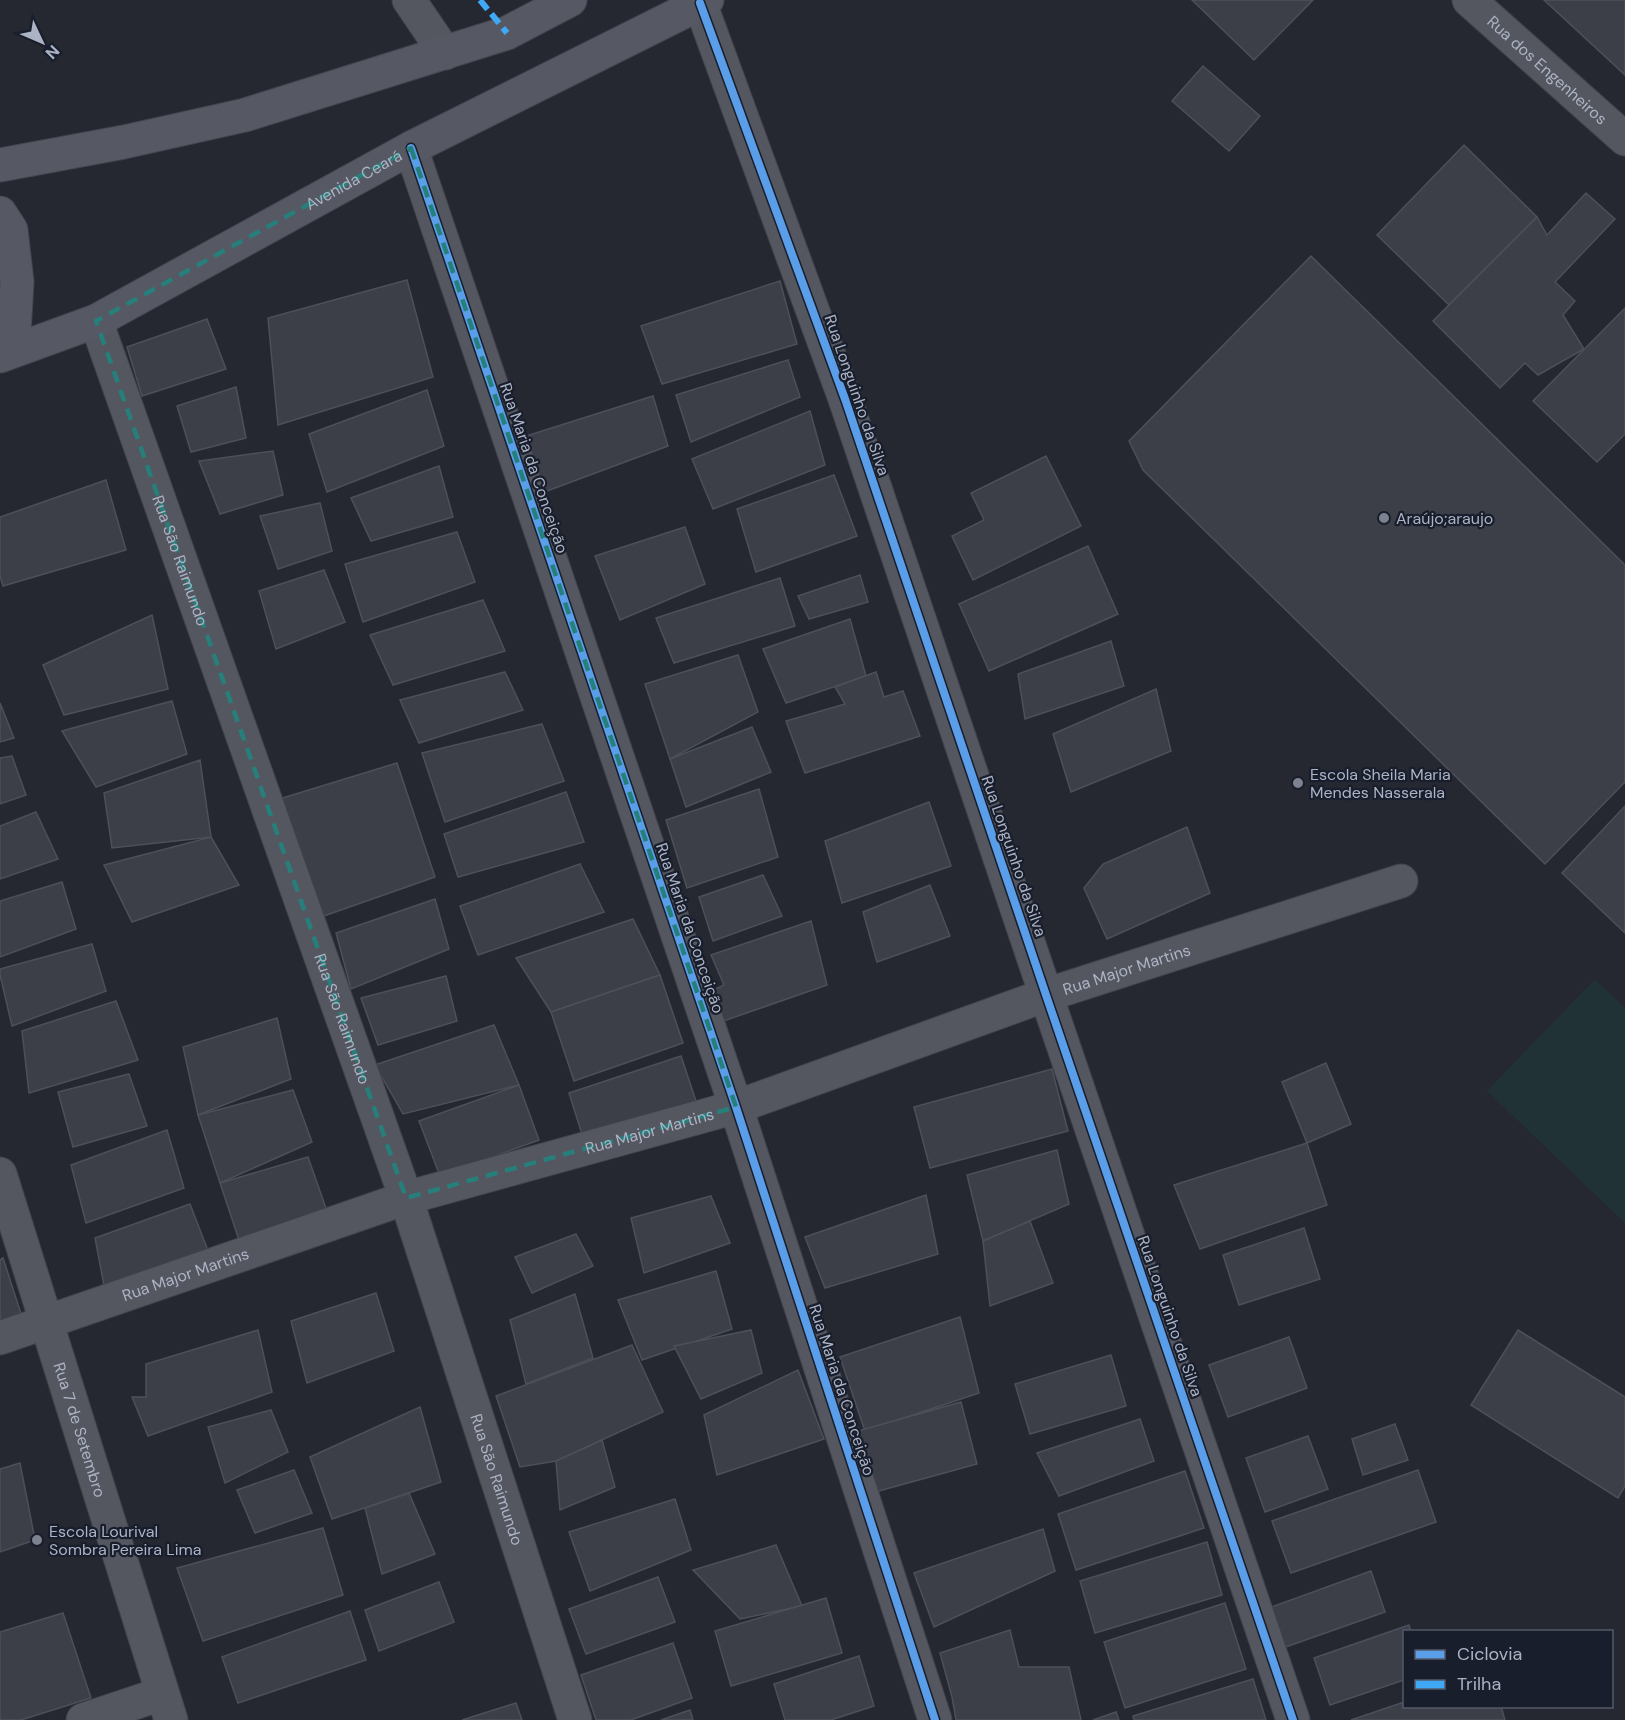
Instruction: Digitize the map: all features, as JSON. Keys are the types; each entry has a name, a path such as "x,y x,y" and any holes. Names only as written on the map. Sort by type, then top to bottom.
{"main road":[{"path":"0,165 245,116 507,33 570,0"},
{"name":"Avenida Ceará","path":"7,353 96,321 411,148 703,2"},
{"path":"0,213 11,230 17,282 7,353"}],"street":[{"path":"409,0 445,53"},
{"name":"Rua dos Engenheiros","path":"1469,0 1625,139"},
{"name":"Rua Longuinho da Silva","path":"703,2 845,399 1293,1720"},
{"name":"Rua Maria da Conceição","path":"411,148 736,1107 935,1720"},
{"name":"Rua São Raimundo","path":"96,321 406,1198 575,1720"},
{"name":"Rua Major Martins","path":"0,1338 406,1198 736,1107 1046,995 1401,881"},
{"name":"Rua 7 de Setembro","path":"0,1174 166,1707"},
{"path":"83,1720 166,1707"}],"highlighted area":[{"path":"411,148 736,1107 406,1198 96,321"}],"shaded area":[{"path":"1595,979 1625,1008 1625,1223 1487,1091"}],"building":[{"path":"1192,0 1313,0 1254,60"},
{"path":"1544,0 1625,0 1625,75"},
{"path":"1203,66 1260,116 1229,151 1172,101"},
{"path":"1464,145 1537,217 1449,305 1377,235"},
{"path":"1586,193 1615,219 1555,282 1575,301 1563,315 1584,349 1538,375 1525,363 1500,388 1433,321 1537,217 1547,235"},
{"name":"Araújo;araujo","path":"1311,256 1625,565 1625,782 1545,864 1143,470 1129,441"},
{"path":"407,280 433,377 278,425 268,318"},
{"path":"780,281 797,344 662,384 641,326"},
{"path":"1625,308 1625,434 1597,462 1533,401"},
{"path":"207,319 226,369 142,396 127,347"},
{"path":"788,360 800,397 691,442 676,395"},
{"path":"236,387 246,438 191,452 177,406"},
{"path":"427,390 444,446 327,492 309,434"},
{"path":"653,396 668,446 539,494 523,437"},
{"path":"810,411 825,465 713,509 692,459"},
{"path":"273,451 283,495 220,514 199,461"},
{"path":"1046,456 1081,526 973,580 952,536 984,520 971,493"},
{"path":"439,466 453,517 371,541 351,498"},
{"path":"834,475 857,536 756,572 737,509"},
{"path":"106,480 126,550 3,586 0,576 0,517"},
{"path":"320,503 332,551 278,569 260,516"},
{"path":"685,527 705,584 620,620 595,556"},
{"path":"457,532 475,582 363,622 345,564"},
{"path":"1088,546 1118,614 989,671 959,604"},
{"path":"324,570 345,622 276,649 259,591"},
{"path":"860,575 868,602 809,619 798,596"},
{"path":"780,578 795,626 674,663 656,618"},
{"path":"483,600 505,651 393,685 370,635"},
{"path":"152,615 168,689 64,715 43,665"},
{"path":"850,619 866,676 786,703 763,649"},
{"path":"1111,641 1124,686 1025,719 1018,674"},
{"path":"738,655 758,712 670,759 645,684"},
{"path":"505,672 523,710 419,743 400,700"},
{"path":"876,672 884,697 903,691 920,736 805,773 786,721 845,704 835,687"},
{"path":"1156,689 1171,751 1071,792 1053,734"},
{"path":"172,701 187,754 96,787 62,731"},
{"path":"0,703 14,738 0,742"},
{"path":"542,724 564,781 445,822 422,753"},
{"path":"752,727 771,772 686,807 670,759"},
{"path":"12,756 26,795 0,804 0,758"},
{"path":"200,760 211,837 112,848 104,793"},
{"path":"397,763 435,877 321,917 276,800"},
{"path":"759,789 778,857 687,888 666,820"},
{"path":"566,792 584,842 458,877 444,834"},
{"path":"929,802 951,866 842,903 825,841"},
{"path":"1625,806 1625,933 1562,873"},
{"path":"36,812 58,859 0,879 0,826"},
{"path":"1187,827 1210,893 1107,939 1084,888 1103,864"},
{"path":"211,837 239,885 132,922 104,865"},
{"path":"580,864 604,912 478,955 460,906"},
{"path":"763,875 782,916 713,941 699,897"},
{"path":"62,882 76,929 0,957 0,901"},
{"path":"930,885 950,936 877,962 863,912"},
{"path":"435,899 449,949 351,989 336,933"},
{"path":"633,919 660,975 551,1012 516,958"},
{"path":"811,921 827,985 712,1025 703,995 724,985 711,955"},
{"path":"92,944 106,991 12,1026 0,969"},
{"path":"660,975 683,1043 574,1081 551,1012"},
{"path":"446,976 457,1021 378,1045 361,998"},
{"path":"116,1001 138,1060 29,1093 22,1031"},
{"path":"277,1018 291,1079 198,1115 183,1047"},
{"path":"494,1025 519,1085 403,1114 375,1065"},
{"path":"681,1056 699,1110 586,1147 569,1093"},
{"path":"1326,1063 1351,1124 1307,1143 1282,1082"},
{"path":"1052,1069 1068,1131 930,1168 914,1107"},
{"path":"129,1074 147,1126 73,1147 58,1092"},
{"path":"519,1085 539,1140 440,1176 419,1121"},
{"path":"293,1090 312,1142 220,1183 198,1115"},
{"path":"167,1130 184,1188 86,1223 71,1165"},
{"path":"1307,1143 1327,1205 1200,1249 1174,1185"},
{"path":"1057,1150 1069,1204 983,1241 967,1175"},
{"path":"308,1157 327,1211 240,1243 220,1183"},
{"path":"926,1195 938,1254 825,1288 805,1237"},
{"path":"711,1196 730,1243 644,1273 631,1218"},
{"path":"190,1204 212,1261 105,1291 95,1238"},
{"path":"1030,1221 1053,1283 990,1306 983,1241"},
{"path":"1304,1228 1320,1279 1239,1305 1223,1255"},
{"path":"576,1234 593,1266 532,1293 515,1257"},
{"path":"3,1258 25,1326 0,1334 0,1260"},
{"path":"716,1271 732,1329 642,1360 618,1300"},
{"path":"376,1293 394,1351 307,1383 291,1321"},
{"path":"575,1294 593,1358 526,1384 510,1320"},
{"path":"960,1317 979,1393 865,1431 840,1357"},
{"path":"258,1330 272,1392 148,1436 132,1397 146,1397 146,1364"},
{"path":"751,1330 762,1373 701,1399 674,1346"},
{"path":"1518,1330 1625,1397 1625,1486 1618,1498 1471,1405"},
{"path":"1289,1337 1307,1388 1228,1417 1209,1365"},
{"path":"632,1345 663,1412 556,1461 520,1467 496,1396"},
{"path":"1111,1355 1126,1406 1030,1434 1015,1384"},
{"path":"798,1370 824,1439 717,1475 704,1415"},
{"path":"961,1402 977,1464 875,1492 858,1431"},
{"path":"420,1407 441,1482 332,1519 310,1457"},
{"path":"271,1410 288,1452 225,1483 208,1427"},
{"path":"1140,1419 1154,1461 1059,1496 1037,1453"},
{"path":"1395,1424 1408,1460 1363,1475 1352,1439"},
{"path":"1308,1436 1328,1489 1265,1512 1246,1458"},
{"path":"602,1440 615,1487 560,1510 556,1461"},
{"path":"20,1463 35,1540 0,1552 0,1469"},
{"path":"294,1470 312,1513 255,1533 237,1490"},
{"path":"1418,1470 1436,1522 1291,1573 1272,1521"},
{"path":"1185,1471 1204,1528 1076,1570 1058,1514"},
{"path":"409,1493 435,1554 382,1574 365,1508"},
{"path":"675,1499 691,1550 590,1591 569,1532"},
{"path":"323,1528 343,1595 203,1641 177,1568"},
{"path":"1043,1529 1055,1571 934,1627 914,1573"},
{"path":"1207,1542 1222,1595 1095,1633 1080,1581"},
{"path":"776,1545 802,1606 740,1619 693,1570"},
{"path":"1371,1571 1385,1612 1280,1649 1266,1609"},
{"path":"658,1577 675,1622 586,1654 569,1609"},
{"path":"439,1582 454,1622 379,1651 365,1610"},
{"path":"826,1598 842,1653 731,1686 715,1631"},
{"path":"1225,1603 1246,1669 1125,1708 1104,1642"},
{"path":"350,1611 366,1660 238,1703 222,1657"},
{"path":"63,1613 91,1698 21,1720 0,1720 0,1632"},
{"path":"1409,1625 1410,1630 1403,1630 1403,1680 1330,1705 1314,1658"},
{"path":"1010,1630 1019,1667 1069,1667 1081,1720 956,1720 940,1653"},
{"path":"673,1643 692,1698 631,1720 596,1720 581,1675"},
{"path":"859,1656 874,1706 831,1720 785,1720 774,1684"},
{"path":"1253,1679 1266,1720 1134,1720 1133,1716"},
{"path":"1403,1702 1403,1708 1502,1708 1505,1720 1351,1720"},
{"path":"516,1703 522,1720 462,1720"},
{"path":"690,1710 693,1720 661,1720"},
{"path":"1116,1712 1119,1720 1093,1720"}],"marked path":[{"path":"480,0 507,33"}],"cycle path":[{"path":"700,3 845,399 1293,1720"},
{"path":"411,148 736,1107 935,1720"}],"place":[{"name":"Araújo;araujo","path":"1384,518"},
{"name":"Escola Sheila Maria Mendes Nasserala","path":"1298,783"},
{"name":"Escola Lourival Sombra Pereira Lima","path":"37,1540"}]}
